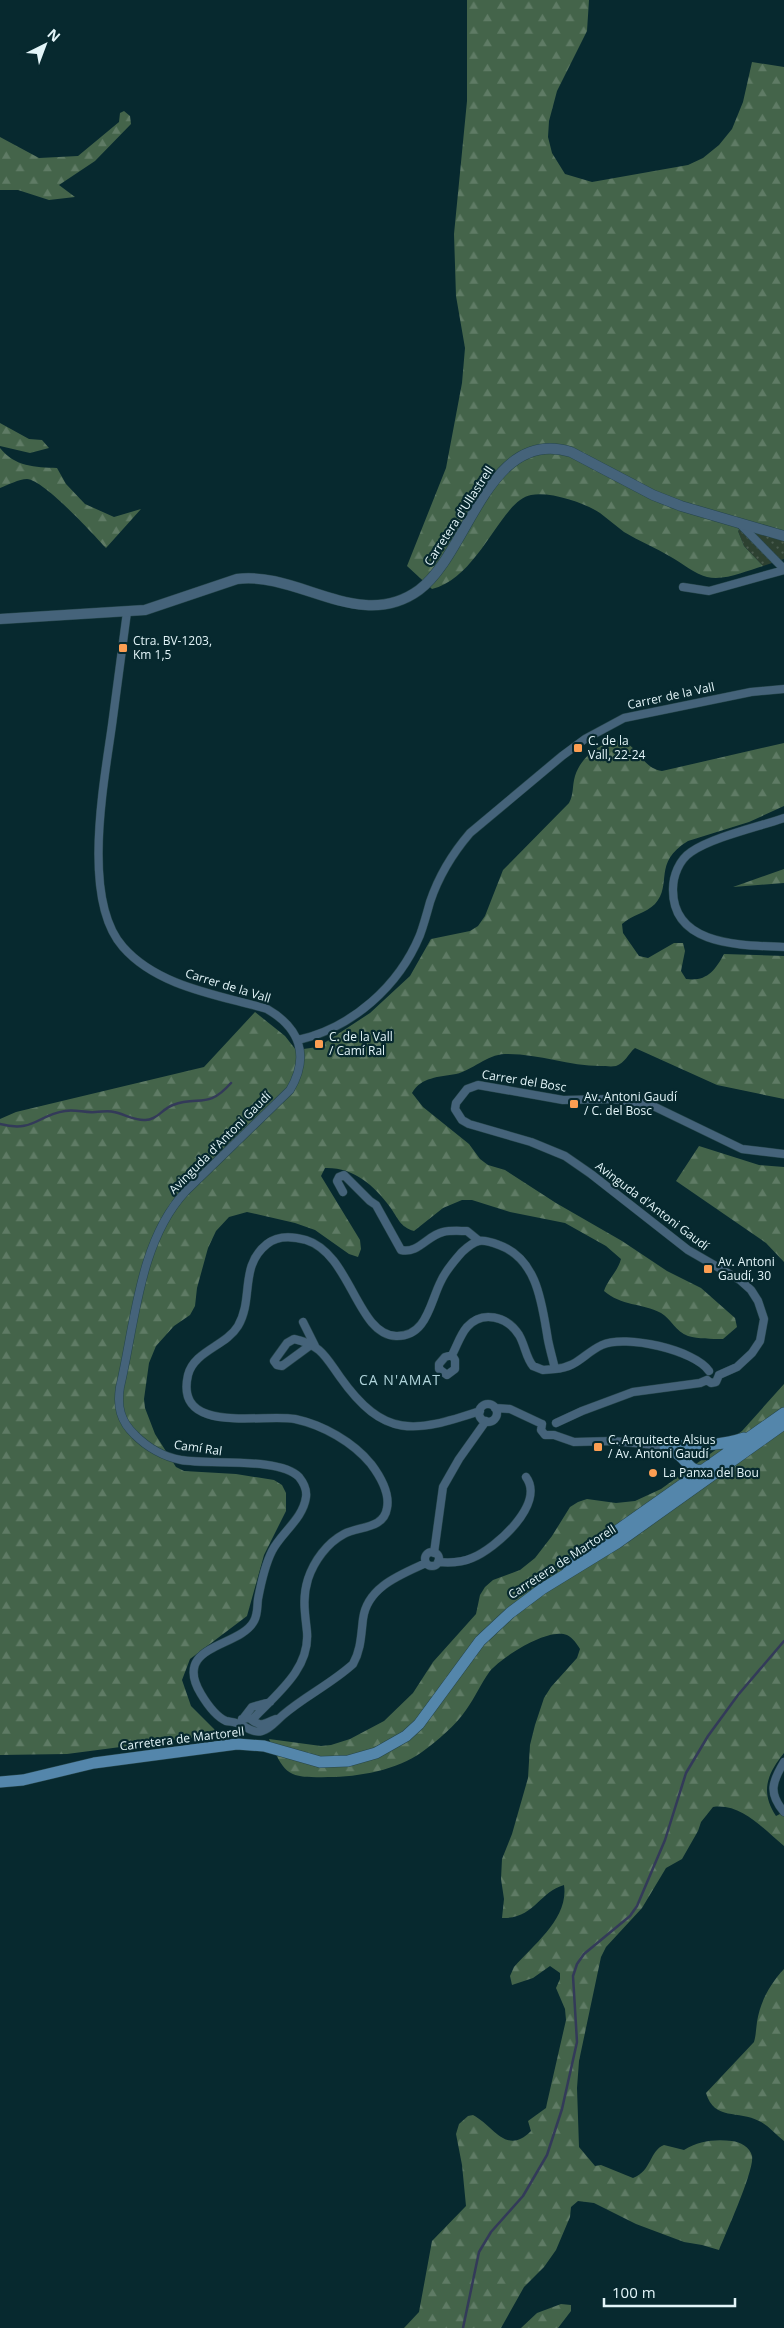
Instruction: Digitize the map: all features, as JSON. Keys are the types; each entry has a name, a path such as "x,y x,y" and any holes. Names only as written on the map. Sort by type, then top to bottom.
{"main road":[{"path":"542,1589 556,1574 660,1499 706,1470 784,1413"},
{"name":"Carretera de Martorell","path":"0,1782 23,1780 94,1763 237,1744 264,1746 320,1762 348,1761 376,1753 406,1736 419,1724 480,1641 510,1613 542,1589 600,1554 784,1424"},
{"path":"665,1446 723,1444 755,1434"},
{"path":"660,1499 683,1476 686,1450 696,1445"},
{"path":"689,1492 706,1470 709,1460 708,1454 696,1445"},
{"path":"665,1446 696,1470 706,1470 732,1461"}],"street":[{"name":"Carretera d'Ullastrell","path":"0,619 145,610 237,579 253,578 279,582 359,605 373,606 403,598 423,586 442,567 490,486 504,469 517,459 544,450 570,452 653,495 699,512 784,536"},
{"path":"683,587 699,591 719,590 784,570 741,525"},
{"name":"Carrer de la Vall","path":"127,612 100,808 100,885 104,912 109,925 122,947 141,964 185,985 267,1009 288,1024 298,1040 330,1030 351,1018 380,994 401,968 419,936 439,878 460,844 470,833 585,739 624,718 751,692 784,689"},
{"path":"784,818 690,852 678,868 673,891 677,913 696,933 730,943 784,947"},
{"name":"Avinguda d'Antoni Gaudí","path":"128,1350 147,1263 170,1210 185,1192 290,1090 299,1073 300,1055 298,1040"},
{"name":"Carrer del Bosc","path":"462,1120 455,1109 460,1097 472,1086 485,1085 563,1100 613,1099 642,1102 742,1149 784,1154"},
{"name":"Avinguda d'Antoni Gaudí","path":"462,1120 538,1144 565,1156 688,1250 740,1280 751,1290 758,1301 764,1319 760,1341 752,1354 737,1367 719,1375"},
{"path":"343,1192 336,1181 339,1177 344,1176 376,1205 401,1250 408,1252 442,1232 467,1230 478,1240 505,1248 524,1263 532,1274 540,1294 555,1369"},
{"path":"242,1722 252,1720 294,1675 305,1650 307,1632 303,1602 314,1565 331,1543 344,1534 380,1521 386,1512 387,1498 380,1478 364,1456 339,1437 324,1429 307,1422 287,1418 218,1419 203,1413 189,1397 188,1382 191,1368 195,1362 225,1340 236,1329 244,1309 249,1268 260,1250 276,1239 292,1237 307,1240 328,1253 343,1272 354,1294 377,1330 394,1336 413,1333 418,1328 450,1266 472,1243 478,1240"},
{"path":"452,1355 461,1336 471,1324 482,1318 494,1317 506,1322 515,1329 533,1366 543,1370 567,1368 601,1345 627,1341 652,1345 694,1358 709,1371 715,1371 719,1375 716,1382 711,1383 707,1380"},
{"path":"303,1322 313,1345 351,1392 383,1421 411,1428 439,1425 480,1411 486,1404 496,1408 510,1409 542,1424"},
{"path":"294,1339 313,1345 282,1366 277,1365 274,1361 287,1343 294,1339"},
{"name":"Camí Ral","path":"128,1350 118,1401 124,1422 139,1439 164,1454 179,1460 205,1463 273,1465 285,1468 300,1478 306,1492 306,1498 298,1515 271,1553 261,1584 254,1620 245,1633 204,1652 195,1667 196,1682 211,1708 223,1719 242,1722"},
{"path":"707,1380 706,1376 709,1371"},
{"path":"542,1424 549,1420 556,1423 633,1392 700,1383 707,1380"},
{"path":"434,1553 443,1487 459,1458 486,1421 495,1418 496,1408"},
{"path":"480,1411 481,1418 486,1421"},
{"path":"554,1435 557,1430 556,1423"},
{"path":"542,1424 541,1429 544,1434 554,1435 574,1442 613,1441 665,1446"},
{"path":"242,1722 244,1728 261,1731 269,1728 353,1664 358,1655 365,1607 376,1591 386,1583 426,1563 433,1566 438,1562 459,1562 471,1559 492,1547 521,1516 530,1495 530,1483 526,1477"},
{"path":"434,1553 438,1557 438,1562"},
{"path":"426,1563 426,1555 434,1553"},
{"path":"242,1722 252,1707 270,1702"},
{"path":"252,1720 261,1725 281,1717"},
{"path":"784,1762 775,1780 773,1794 784,1812"}],"green space":[{"path":"467,0 589,0 587,31 557,91 549,121 548,137 552,153 565,174 592,182 688,165 703,158 719,145 732,129 743,102 752,62 784,67 784,541 742,527 738,531 744,546 763,566 728,577 707,577 624,532 594,509 557,496 539,494 520,500 510,510 477,555 464,570 449,582 432,589 407,566 446,468 462,383 465,348 456,296 454,234 467,101"},
{"path":"124,111 130,116 131,124 95,161 59,185 75,197 49,200 18,190 0,190 0,137 39,158 78,156 119,122 120,113"},
{"path":"0,423 29,439 42,440 49,448 30,453 0,446"},
{"path":"0,448 12,459 26,465 57,468 66,484 85,504 114,517 141,509 106,548 68,509 45,488 35,482 24,479 0,488"},
{"path":"742,527 784,541 784,559 763,566 744,546 738,531"},
{"path":"619,740 631,747 649,766 662,771 784,743 784,806 749,822 688,841 677,849 666,865 663,889 655,904 622,924 623,933 639,956 648,958 674,943 683,943 685,951 681,971 686,979 699,979 709,974 717,966 724,954 784,956 784,1099 717,1085 635,1048 622,1063 616,1066 577,1064 517,1054 498,1055 462,1072 425,1081 412,1093 423,1107 469,1144 480,1159 488,1165 505,1170 556,1203 622,1241 667,1271 701,1288 735,1318 737,1327 723,1339 688,1336 680,1332 661,1313 611,1296 604,1291 621,1259 606,1246 565,1223 510,1212 472,1200 462,1200 443,1208 414,1231 402,1225 384,1199 370,1185 354,1174 335,1168 325,1168 321,1176 360,1240 361,1249 358,1257 349,1254 315,1230 295,1223 247,1212 229,1217 216,1231 208,1248 197,1288 195,1306 190,1315 174,1326 156,1346 149,1363 144,1399 145,1408 155,1434 176,1467 184,1471 236,1474 274,1480 282,1485 286,1493 286,1511 264,1555 247,1616 190,1659 182,1680 191,1706 217,1732 197,1737 67,1754 0,1755 0,1119 16,1112 204,1067 255,1012 285,1036 296,1050 318,1047 370,1013 410,976 431,939 470,931 478,926 485,916 503,870 569,803 575,776 586,757 605,744"},
{"path":"784,869 784,883 733,887"},
{"path":"699,1146 759,1165 784,1167 784,1262 766,1243 676,1181"},
{"path":"784,1384 784,1753 773,1768 767,1791 768,1799 776,1816 784,1812 784,1846 743,1813 724,1807 713,1807 701,1822 682,1859 666,1868 642,1908 606,1947 601,1957 579,2061 577,2088 579,2147 595,2166 601,2165 633,2178 644,2171 659,2148 664,2145 684,2150 707,2141 735,2142 747,2148 752,2156 749,2174 739,2202 719,2250 684,2242 636,2224 594,2203 578,2201 571,2207 570,2217 556,2250 544,2267 524,2287 501,2328 404,2328 419,2312 432,2241 466,2206 462,2165 456,2134 459,2124 468,2116 473,2115 507,2140 514,2141 531,2131 528,2121 546,2108 566,2020 565,2009 556,1988 560,1979 560,1973 550,1966 533,1978 512,1985 510,1976 514,1967 540,1940 556,1919 564,1897 564,1885 555,1888 522,1914 502,1918 504,1899 501,1879 502,1859 512,1834 528,1778 530,1745 544,1698 551,1687 577,1658 580,1649 569,1636 559,1634 537,1639 515,1651 490,1671 457,1722 422,1752 401,1764 389,1768 365,1774 340,1777 304,1777 284,1768 269,1739 321,1746 331,1745 350,1739 384,1721 413,1693 433,1662 476,1614 480,1595 485,1587 493,1580 520,1570 535,1558 552,1536 570,1507 587,1499 616,1503 635,1501 661,1489 742,1431"},
{"path":"784,1969 784,2141 759,2121 715,2108 706,2093 754,2042 758,2015 763,2000 774,1981"},
{"path":"561,2304 571,2305 571,2311 558,2328 521,2328 537,2313"}],"waterway":[{"path":"0,1124 11,1126 28,1125 56,1113 69,1111 109,1111 136,1119 148,1120 156,1117 173,1105 209,1099 223,1091 231,1083"},
{"path":"463,2328 479,2252 491,2232 523,2196 547,2155 562,2109 577,2042 573,1976 577,1964 584,1954 630,1916 637,1906 665,1840 686,1773 708,1736 738,1695 784,1641"}],"place":[{"name":"Ctra. BV-1203, Km 1,5","path":"123,648"},
{"name":"C. de la Vall, 22-24","path":"578,748"},
{"name":"C. de la Vall / Camí Ral","path":"319,1044"},
{"name":"Av. Antoni Gaudí / C. del Bosc","path":"574,1104"},
{"name":"Av. Antoni Gaudí, 30","path":"708,1269"},
{"name":"C. Arquitecte Alsius / Av. Antoni Gaudí","path":"598,1447"},
{"name":"La Panxa del Bou","path":"653,1473"}],"district":[{"name":"CA N'AMAT","path":"400,1380"}]}
